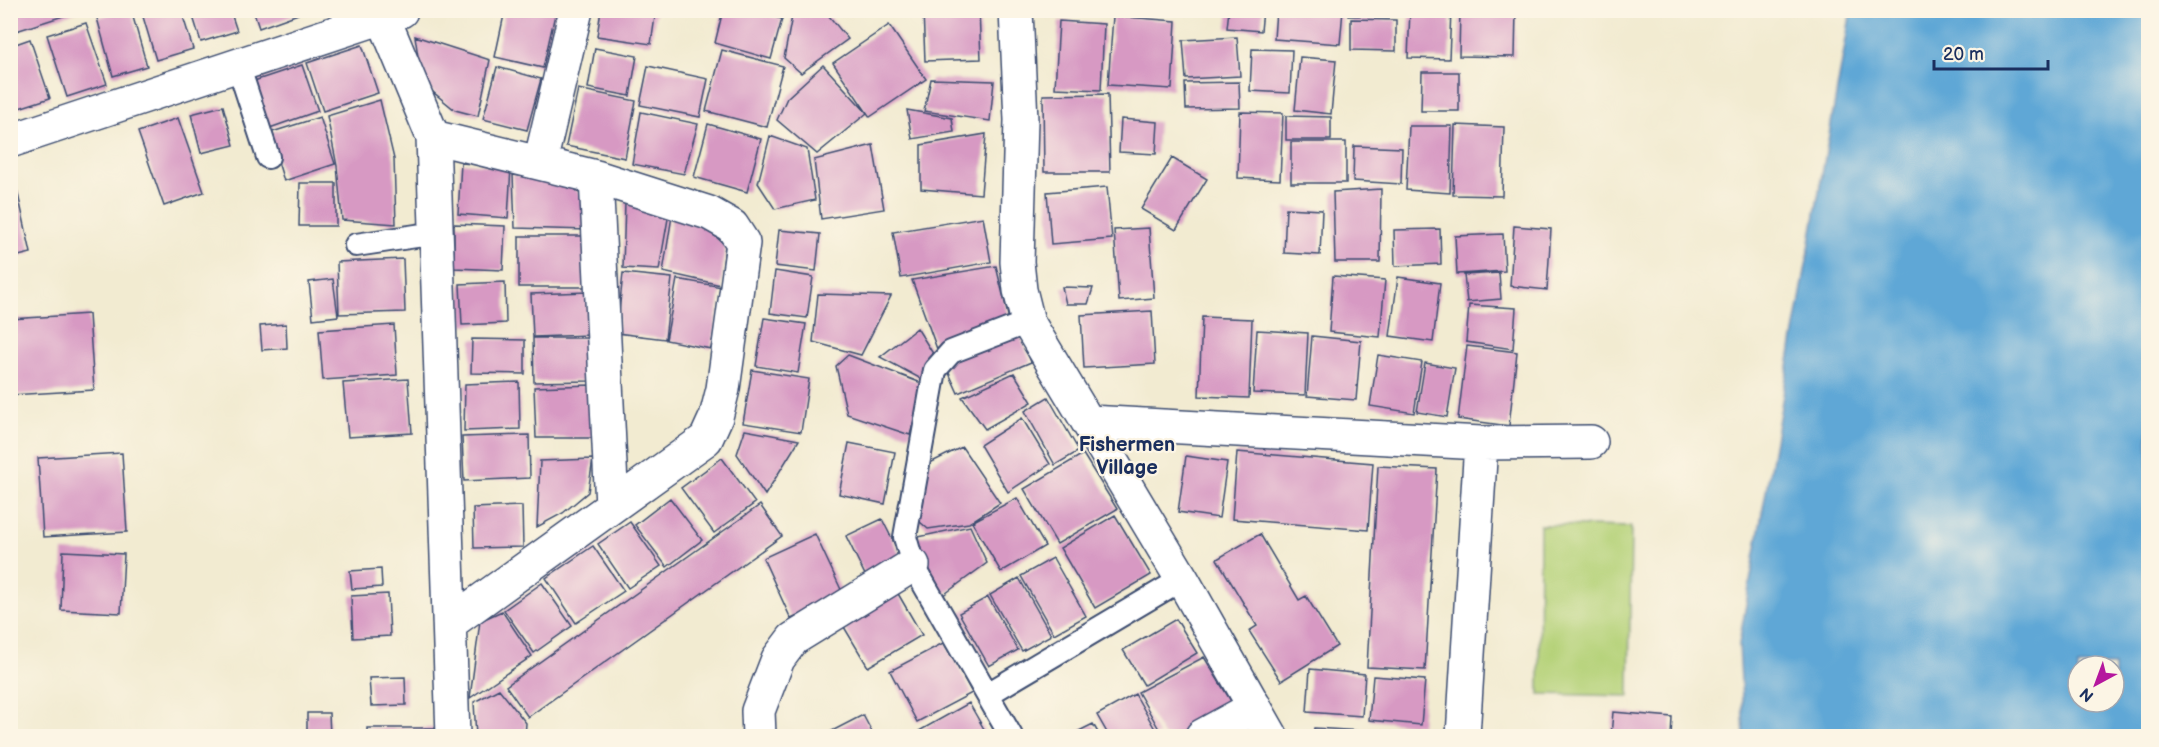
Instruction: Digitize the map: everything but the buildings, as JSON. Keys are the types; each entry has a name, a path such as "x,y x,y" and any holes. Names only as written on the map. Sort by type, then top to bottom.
{"street":[{"path":"540,163 576,10"},
{"path":"1016,10 1020,120 1017,262 1020,290 1028,322 1182,579 1271,736"},
{"path":"10,141 388,13 433,137 453,736"},
{"path":"433,137 597,177 709,213 732,226 743,243 723,389 716,417 706,439 450,623"},
{"path":"597,177 612,506"},
{"path":"1089,422 1481,443 1591,442"},
{"path":"1463,736 1481,443"},
{"path":"759,736 758,711 778,659 793,639 914,565"},
{"path":"1202,736 1255,707"}],"lane":[{"path":"238,65 268,157"},
{"path":"356,245 436,233"},
{"path":"1011,736 914,565 904,537 935,370 951,352 1028,322"},
{"path":"988,694 1182,579"}],"green space":[{"path":"1540,525 1631,527 1629,696 1539,694"}],"water":[{"path":"1851,11 2148,11 2148,736 1744,736 1739,644"}],"district":[{"name":"Fishermen Village","path":"1127,456"}]}
